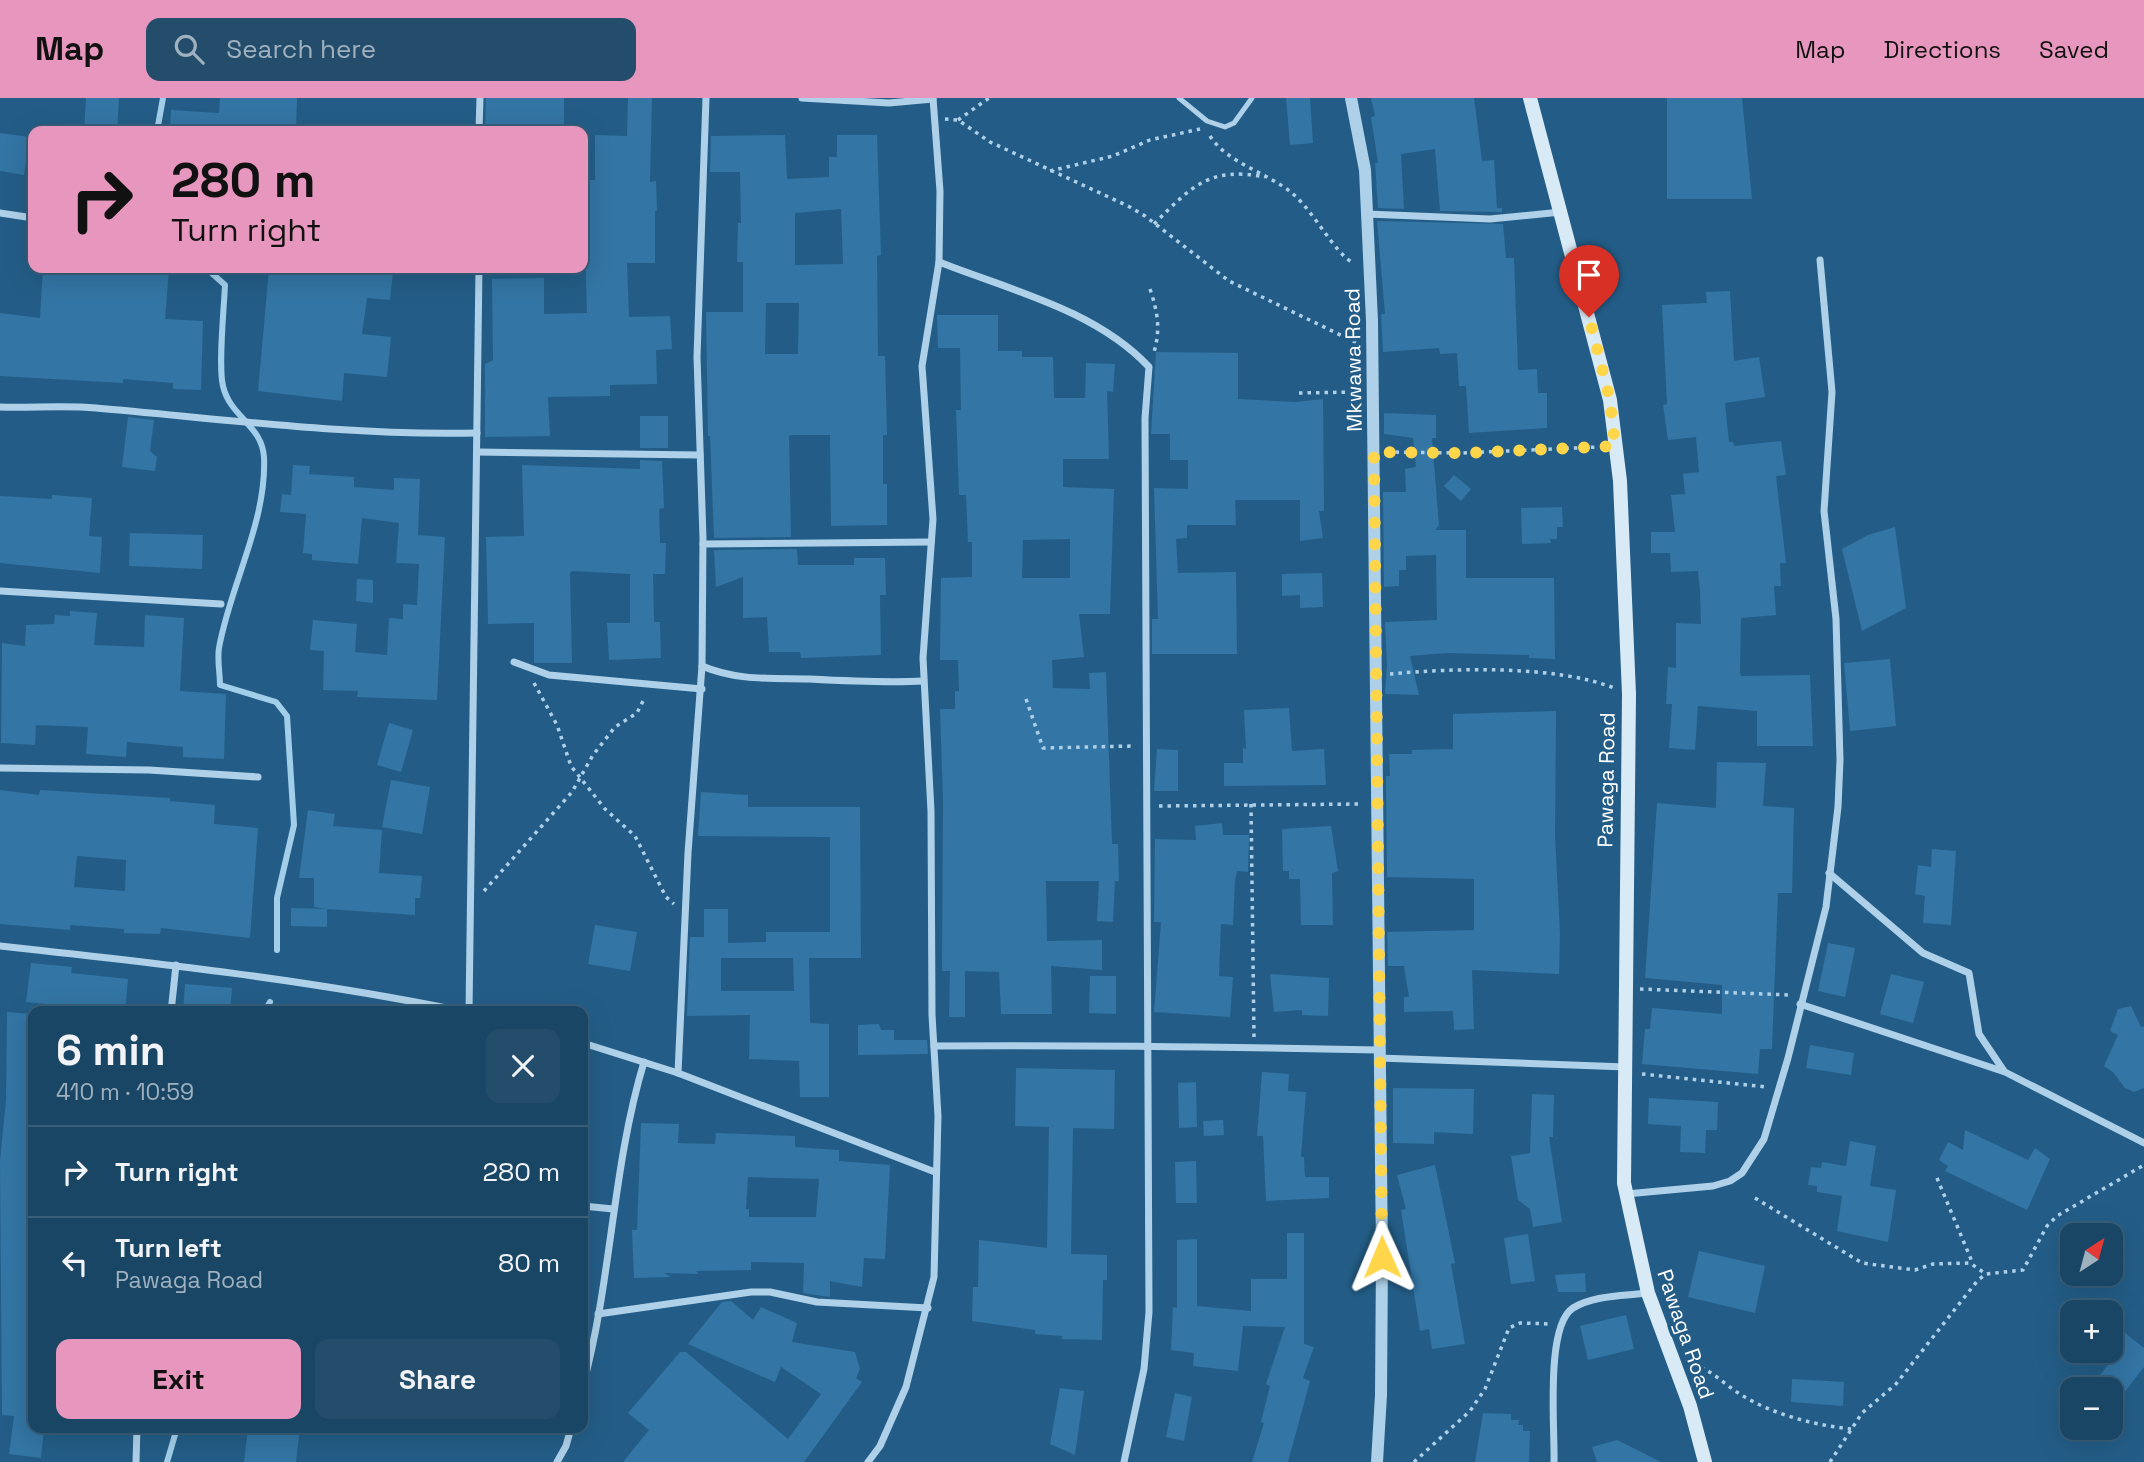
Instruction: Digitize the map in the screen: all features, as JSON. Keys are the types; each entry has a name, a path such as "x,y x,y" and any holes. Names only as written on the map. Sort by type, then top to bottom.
{"main road":[{"name":"Pawaga Road","path":"1530,98 1610,400 1623,519 1629,694 1626,1194 1648,1293 1674,1361 1705,1462"}],"street":[{"path":"479,126 480,98"},
{"path":"678,1073 702,689 703,544 697,357 706,98"},
{"path":"802,98 889,103 933,98 940,191 939,262 922,366 933,519 923,681 931,811 934,1046 938,1116 934,1277 906,1387 880,1446 868,1462"},
{"name":"Mkwawa Road","path":"1351,98 1365,170 1373,350 1381,1395 1377,1462"},
{"path":"1367,214 1490,219 1561,212"},
{"path":"0,213 28,217"},
{"path":"1626,1194 1713,1186 1730,1181 1742,1173 1764,1139 1814,958 1838,807 1839,673 1824,511 1832,392 1820,260"},
{"path":"939,262 1099,327 1128,345 1149,367 1144,418 1148,702 1145,807 1149,1312 1143,1369 1124,1462"},
{"path":"467,1006 479,273"},
{"path":"0,407 94,407 170,417 243,419 396,435 477,433"},
{"path":"477,452 700,455"},
{"path":"703,544 931,542"},
{"path":"0,591 221,604"},
{"path":"514,662 549,675 702,689"},
{"path":"702,666 721,674 750,678 881,683 923,681"},
{"path":"0,768 149,769 258,776"},
{"path":"1829,873 1891,929 1923,953 1969,973 1979,1034 2005,1072"},
{"path":"0,946 254,975 386,995 438,1006"},
{"path":"172,1006 176,965"},
{"path":"1801,1000 2005,1072 2144,1143"},
{"path":"934,1046 1147,1044 1379,1054 1625,1070"},
{"path":"588,1045 678,1073 935,1172"},
{"path":"588,1361 598,1314 629,1110 644,1062"},
{"path":"588,1206 613,1209"},
{"path":"598,1314 761,1292 817,1302 928,1308"},
{"path":"1554,1462 1555,1373 1560,1326 1573,1308 1593,1299 1648,1293"},
{"path":"136,1462 137,1433"},
{"path":"557,1462 570,1433"}],"lane":[{"path":"1179,98 1207,121 1225,127 1234,123 1252,98"}],"path":[{"path":"958,120 989,98"},
{"path":"1197,112 1217,145 1271,178 1314,214 1348,260 1370,273"},
{"path":"933,117 958,120 990,142 1128,206 1229,281 1373,350"},
{"path":"1050,171 1113,156 1150,140 1205,127"},
{"path":"1154,224 1186,190 1201,181 1245,173 1271,178"},
{"path":"1149,367 1159,339 1158,313 1150,289"},
{"path":"1298,393 1373,392"},
{"path":"1374,452 1464,453 1615,446"},
{"path":"526,666 557,725 568,760 581,780 635,836 666,897 686,914"},
{"path":"1376,675 1477,671 1567,674 1629,694"},
{"path":"468,908 581,780 593,755 615,727 637,713 649,683"},
{"path":"1026,699 1043,748 1146,746"},
{"path":"1251,804 1254,1049"},
{"path":"1145,807 1377,804"},
{"path":"1628,988 1801,1000"},
{"path":"1625,1070 1780,1088"},
{"path":"1830,1462 1862,1413 1896,1384 1978,1280 1986,1274 2023,1270 2047,1226 2057,1216 2144,1166"},
{"path":"1937,1178 1973,1264 1986,1274"},
{"path":"1755,1198 1862,1263 1915,1269 1933,1264 1973,1264"},
{"path":"1414,1462 1470,1411 1485,1389 1509,1328 1520,1323 1560,1326"},
{"path":"1674,1361 1702,1367 1745,1397 1780,1412 1815,1424 1851,1429"}],"building":[{"path":"86,98 119,98 117,126 84,126"},
{"path":"220,98 297,98 296,126 170,126 171,110 219,113"},
{"path":"486,98 564,98 564,126 485,126"},
{"path":"628,98 652,98 650,182 656,181 655,263 627,263 629,317 670,316 672,349 656,350 657,384 610,385 610,396 548,397 550,436 485,437 485,364 493,360 492,279 544,278 544,314 587,313 588,180 595,180 595,135 627,136"},
{"path":"1286,98 1310,98 1313,143 1290,145"},
{"path":"1371,98 1474,98 1482,161 1494,160 1497,208 1502,208 1502,212 1440,211 1435,149 1401,154 1404,209 1378,208 1375,163 1378,163"},
{"path":"1667,98 1742,98 1752,199 1667,199"},
{"path":"0,133 28,137 24,175 0,171"},
{"path":"785,135 787,179 829,177 829,157 837,157 837,135 877,135 881,255 877,256 878,356 885,356 887,435 883,435 883,484 887,484 887,525 831,526 830,435 792,435 789,436 791,537 714,538 708,436 706,312 743,312 743,262 737,262 738,223 741,223 740,172 710,172 711,136","holes":["841,209 843,264 795,265 795,213","766,303 799,303 798,354 765,354"]},
{"path":"1377,221 1503,224 1506,258 1514,258 1518,370 1537,369 1538,393 1547,393 1547,428 1469,433 1466,386 1459,386 1457,353 1440,354 1439,348 1383,352 1381,314 1385,314"},
{"path":"43,273 169,273 165,319 203,321 201,390 173,389 173,383 123,379 123,383 0,376 0,313 40,318"},
{"path":"269,273 393,273 390,300 367,298 362,334 391,337 387,377 344,373 342,401 258,391"},
{"path":"1730,291 1734,361 1759,357 1765,397 1725,403 1729,442 1733,442 1734,446 1781,441 1786,475 1776,476 1786,563 1780,563 1781,586 1774,586 1776,615 1741,618 1740,672 1741,676 1810,675 1813,746 1757,746 1757,711 1698,706 1695,750 1669,748 1672,704 1666,704 1668,667 1676,668 1676,623 1701,624 1700,591 1698,571 1671,572 1670,553 1651,553 1651,532 1675,532 1671,495 1685,494 1683,474 1699,472 1696,437 1668,440 1663,405 1667,404 1662,305 1707,303 1706,292"},
{"path":"937,315 998,315 998,351 1022,351 1022,357 1053,357 1054,398 1085,398 1086,363 1115,364 1113,392 1107,391 1109,459 1063,459 1063,487 1114,489 1110,614 1079,614 1084,657 1052,660 1053,688 1090,689 1089,673 1106,672 1112,844 1118,844 1119,881 1115,881 1113,922 1097,921 1099,881 1046,881 1047,941 1102,940 1102,970 1051,966 1052,1014 1001,1014 999,972 965,971 965,1017 949,1017 950,971 942,971 943,800 940,709 955,709 955,691 959,691 958,660 940,660 941,578 972,577 972,542 968,542 966,495 959,495 956,410 961,410 960,348 938,348","holes":["1070,539 1070,578 1022,578 1023,540"]},
{"path":"1156,352 1238,353 1238,399 1296,402 1323,399 1324,511 1319,511 1323,538 1300,541 1300,500 1235,500 1236,525 1187,525 1187,538 1176,539 1178,573 1236,572 1237,654 1152,654 1152,619 1158,619 1154,488 1188,489 1188,460 1170,460 1170,434 1151,434"},
{"path":"1384,413 1436,415 1436,438 1432,438 1439,526 1435,530 1466,530 1466,578 1554,578 1555,659 1529,658 1529,655 1446,653 1410,656 1419,695 1385,694 1385,622 1437,620 1436,555 1406,556 1406,570 1399,570 1399,586 1384,587 1383,492 1406,492 1405,469 1416,467 1413,438 1384,434"},
{"path":"640,416 668,416 668,448 640,448"},
{"path":"128,417 154,420 150,451 157,457 155,471 122,467"},
{"path":"640,460 662,461 664,508 659,509 660,543 666,543 665,574 653,574 654,622 660,622 661,658 609,660 607,623 630,623 630,574 572,571 572,663 534,663 534,623 488,624 486,537 524,536 522,465 640,469"},
{"path":"293,465 310,466 309,474 354,477 354,487 394,490 394,478 420,479 418,535 445,537 437,700 357,697 358,691 323,690 324,651 310,650 313,620 357,624 355,652 387,655 389,618 403,619 403,604 417,605 419,564 396,563 399,523 362,518 358,564 312,560 312,554 303,553 306,514 280,512 282,494 291,495"},
{"path":"1454,475 1471,489 1461,501 1444,486"},
{"path":"52,495 92,498 89,536 102,537 100,573 0,563 0,496 52,499"},
{"path":"1562,507 1563,527 1557,527 1557,539 1550,539 1551,543 1522,544 1521,508"},
{"path":"1895,527 1906,608 1862,631 1842,549 1868,535"},
{"path":"130,533 203,535 202,569 129,566"},
{"path":"797,549 798,565 854,565 854,558 885,558 886,595 880,595 881,655 801,658 800,652 769,652 767,617 743,618 743,577 716,587 714,550"},
{"path":"1322,573 1323,607 1300,608 1300,595 1282,596 1282,574"},
{"path":"357,579 373,580 373,603 356,601"},
{"path":"70,611 97,613 94,645 144,647 145,615 184,618 180,691 226,694 224,759 183,757 183,747 127,742 126,757 86,754 88,727 36,725 35,745 1,743 2,643 25,646 26,625 54,624 55,615 70,616"},
{"path":"1890,659 1896,726 1850,731 1844,663"},
{"path":"1289,708 1292,751 1324,749 1326,785 1224,786 1224,763 1243,763 1243,748 1246,749 1244,710"},
{"path":"1556,711 1555,835 1560,934 1559,974 1472,970 1474,1029 1454,1030 1453,1011 1404,1012 1404,997 1409,997 1404,966 1388,966 1387,932 1474,930 1474,879 1387,877 1386,776 1390,776 1389,754 1412,754 1412,750 1453,749 1453,714"},
{"path":"389,723 413,730 401,772 377,765"},
{"path":"1157,749 1178,750 1178,791 1154,791"},
{"path":"1717,762 1766,763 1763,806 1794,808 1792,893 1778,893 1772,1049 1760,1049 1758,1074 1642,1064 1645,1029 1650,1029 1652,1008 1722,1014 1722,985 1645,978 1657,803 1716,808"},
{"path":"391,780 430,787 422,834 382,827"},
{"path":"0,790 39,795 40,790 170,798 170,801 215,805 214,824 258,828 250,938 161,928 160,934 124,933 124,929 70,925 70,930 0,924","holes":["77,856 126,860 125,891 74,887"]},
{"path":"701,792 748,795 748,807 860,807 861,958 809,958 810,1023 829,1024 829,1097 800,1097 799,1061 749,1059 750,1015 687,1016 690,937 704,937 704,909 728,909 728,943 766,942 766,932 830,932 830,837 698,836","holes":["721,958 793,958 794,991 721,991"]},
{"path":"308,810 335,814 333,826 382,830 379,873 422,876 420,898 415,898 415,915 314,907 314,878 299,878"},
{"path":"1222,823 1223,835 1249,835 1248,872 1237,871 1235,880 1233,925 1221,924 1219,976 1233,977 1230,1017 1154,1012 1161,922 1154,922 1155,839 1196,840 1195,826"},
{"path":"1331,826 1338,871 1332,873 1333,925 1301,925 1300,879 1289,879 1289,871 1283,871 1282,829"},
{"path":"1932,849 1956,851 1951,925 1923,923 1925,896 1915,894 1918,865 1931,867"},
{"path":"291,908 327,909 327,927 291,926"},
{"path":"595,925 637,932 630,971 588,964"},
{"path":"1828,943 1855,948 1845,997 1818,991"},
{"path":"31,963 72,967 71,973 128,979 126,1006 65,1006 26,1002"},
{"path":"1270,974 1329,978 1328,1016 1302,1015 1302,1010 1274,1012"},
{"path":"1891,974 1924,982 1913,1023 1880,1014"},
{"path":"1090,976 1116,976 1116,1014 1089,1013"},
{"path":"185,984 232,988 230,1006 183,1006"},
{"path":"2131,1006 2141,1027 2144,1026 2144,1088 2134,1092 2125,1088 2113,1072 2104,1066 2118,1035 2110,1031 2118,1009"},
{"path":"7,1012 28,1014 28,1433 44,1433 41,1458 9,1454 14,1416 2,1415 0,1161 6,1100"},
{"path":"879,1024 881,1030 894,1030 894,1040 927,1040 928,1054 858,1055 858,1025"},
{"path":"1810,1045 1854,1053 1851,1075 1806,1068"},
{"path":"1016,1068 1115,1070 1114,1129 1073,1128 1071,1254 1107,1255 1107,1280 1103,1280 1102,1340 1062,1339 1062,1336 1035,1334 1035,1330 972,1321 973,1287 978,1287 979,1240 1047,1248 1049,1127 1015,1126"},
{"path":"1262,1072 1289,1074 1288,1091 1306,1092 1301,1157 1304,1157 1305,1177 1329,1177 1329,1198 1266,1201 1263,1136 1257,1136"},
{"path":"1196,1082 1197,1127 1179,1128 1178,1083"},
{"path":"1393,1088 1474,1089 1473,1134 1434,1132 1434,1144 1393,1143"},
{"path":"1532,1094 1554,1095 1553,1137 1549,1137 1562,1222 1533,1227 1530,1209 1518,1200 1511,1156 1530,1153"},
{"path":"1649,1098 1718,1102 1717,1130 1706,1130 1705,1153 1680,1152 1681,1126 1648,1124"},
{"path":"1223,1120 1224,1135 1204,1136 1203,1121"},
{"path":"641,1123 679,1124 678,1143 715,1144 716,1133 795,1136 795,1147 839,1150 839,1161 890,1165 885,1259 864,1258 862,1287 830,1281 830,1297 803,1293 804,1263 751,1262 751,1270 696,1271 699,1274 664,1273 671,1277 634,1278 632,1230 637,1230","holes":["748,1177 819,1179 816,1217 749,1217 749,1209 746,1209"]},
{"path":"1965,1130 2028,1160 2035,1148 2050,1159 2027,1210 1945,1171 1948,1166 1939,1160 1948,1142 1963,1150"},
{"path":"1850,1141 1876,1146 1870,1186 1896,1190 1888,1242 1837,1231 1842,1196 1817,1192 1817,1186 1808,1185 1811,1167 1821,1168 1822,1162 1846,1166"},
{"path":"1196,1161 1197,1203 1176,1203 1175,1162"},
{"path":"1435,1165 1455,1263 1451,1264 1465,1344 1432,1349 1429,1329 1420,1331 1401,1210 1406,1209 1397,1175"},
{"path":"1287,1233 1304,1233 1304,1344 1314,1347 1303,1378 1310,1381 1288,1462 1252,1462 1264,1423 1261,1422 1270,1386 1266,1384 1285,1327 1243,1326 1238,1371 1193,1366 1194,1353 1171,1350 1173,1307 1177,1308 1177,1240 1197,1239 1197,1306 1251,1311 1251,1279 1287,1279"},
{"path":"1528,1234 1535,1281 1511,1284 1504,1238"},
{"path":"1699,1251 1765,1266 1755,1313 1688,1297"},
{"path":"1585,1273 1586,1292 1558,1292 1555,1275"},
{"path":"731,1301 753,1320 761,1307 797,1323 792,1342 855,1352 860,1369 856,1378 862,1382 804,1462 623,1462 649,1430 628,1413 680,1352 686,1352 788,1439 821,1394 781,1367 775,1382 688,1344 722,1302"},
{"path":"1626,1315 1634,1349 1588,1360 1580,1326"},
{"path":"2123,1333 2144,1348 2144,1367 2124,1393 2123,1377 2100,1375 2109,1363 2123,1363"},
{"path":"1792,1379 1844,1382 1843,1406 1791,1402"},
{"path":"1060,1388 1084,1391 1075,1455 1050,1444"},
{"path":"1175,1393 1192,1397 1184,1441 1166,1437"},
{"path":"1483,1413 1511,1414 1511,1420 1519,1420 1518,1425 1523,1425 1523,1431 1530,1431 1529,1462 1475,1462"},
{"path":"247,1433 299,1433 296,1462 244,1462"},
{"path":"1617,1440 1661,1462 1597,1462 1592,1447"}],"waterway":[{"path":"158,126 163,98"},
{"path":"212,273 225,285 221,352 223,386 232,406 258,437 264,457 260,505 224,624 218,657 220,685 276,702 287,716 294,825 277,898 277,950"},
{"path":"268,1006 270,1002"},
{"path":"167,1462 176,1433"}],"route":[{"path":"1382,1257 1374,452 1464,453 1615,446 1610,400 1589,317"}]}
